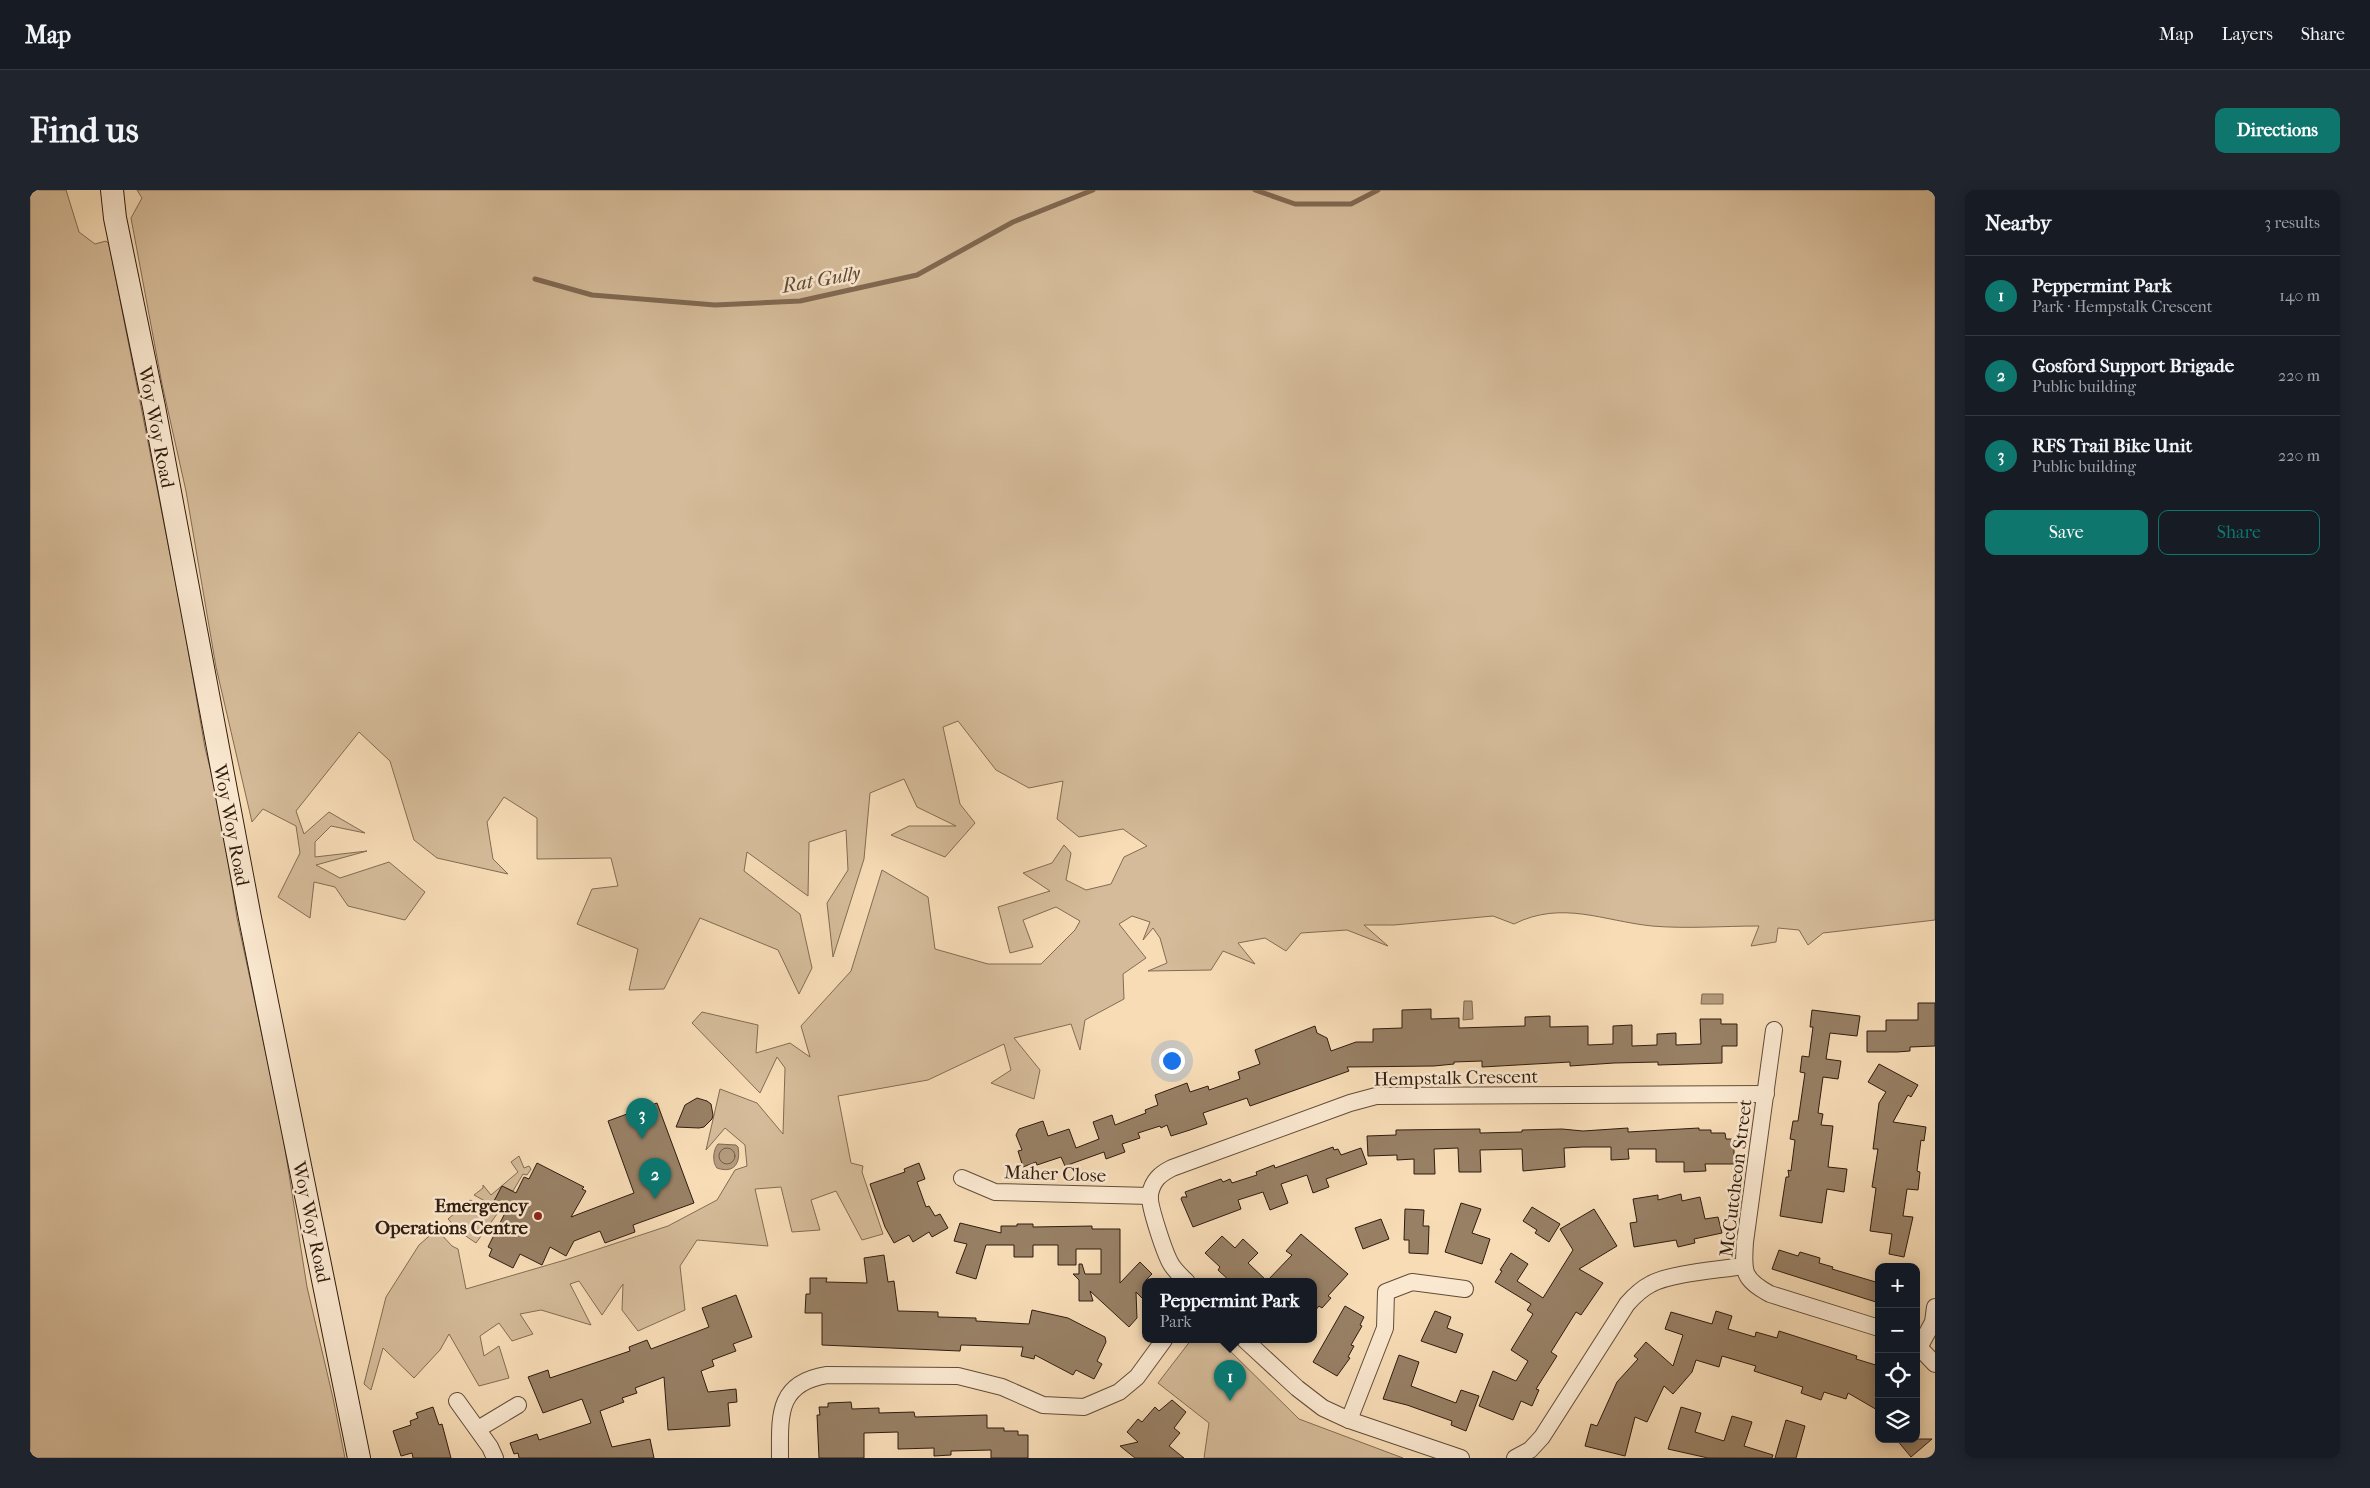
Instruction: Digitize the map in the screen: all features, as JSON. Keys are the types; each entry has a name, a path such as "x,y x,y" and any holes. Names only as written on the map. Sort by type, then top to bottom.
{"main road":[{"name":"Woy Woy Road","path":"112,190 115,218 154,407 250,918 359,1458"}],"street":[{"name":"McCutcheon Street","path":"1774,1030 1743,1266 1746,1277 1755,1286 1770,1294 1875,1327"},
{"name":"Hempstalk Crescent","path":"1150,1196 1154,1182 1161,1174 1172,1168 1350,1103 1376,1096 1766,1094"},
{"name":"Maher Close","path":"962,1178 995,1192 1150,1196"},
{"path":"1150,1196 1156,1225 1171,1264 1183,1278"},
{"path":"1516,1458 1530,1450 1542,1437 1627,1304 1638,1292 1653,1283 1668,1278 1743,1266"},
{"path":"1349,1420 1385,1328 1386,1292 1412,1282 1465,1290"},
{"path":"1920,1342 1933,1322 1935,1307"},
{"path":"780,1458 781,1408 796,1386 812,1378 827,1375 958,1376 1002,1387 1043,1405 1084,1407 1119,1392 1137,1377 1162,1343"},
{"path":"1248,1343 1297,1388 1323,1408 1349,1420 1461,1458"},
{"path":"1920,1347 1935,1364"},
{"path":"457,1401 478,1429 495,1458"},
{"path":"478,1429 518,1404"}],"shaded area":[{"path":"30,190 66,190 79,232 95,244 106,241 109,244 183,620 205,748 219,803 237,918 281,1124 307,1287 345,1458 30,1458"},
{"path":"137,190 1935,190 1935,920 1823,933 1808,945 1799,930 1778,928 1776,942 1751,946 1759,926 1665,927 1566,913 1549,913 1514,924 1493,916 1394,925 1364,925 1388,946 1347,930 1301,933 1286,951 1265,938 1238,943 1255,964 1223,951 1211,970 1148,971 1167,963 1160,938 1153,928 1143,940 1150,922 1132,916 1119,924 1146,958 1123,974 1124,999 1085,1020 1080,1050 1071,1024 1014,1038 1040,1070 1034,1099 991,1083 1011,1070 1004,1044 928,1080 838,1096 851,1163 863,1166 862,1172 883,1234 862,1240 836,1191 811,1200 820,1230 792,1232 781,1187 755,1189 768,1246 697,1240 680,1266 685,1310 638,1331 622,1310 623,1284 602,1315 579,1281 570,1284 591,1325 541,1310 520,1314 533,1334 512,1341 499,1323 480,1336 484,1356 499,1346 509,1378 479,1386 449,1334 440,1350 414,1378 383,1348 371,1390 364,1384 386,1297 419,1245 435,1231 438,1231 452,1246 458,1249 466,1289 565,1260 668,1226 717,1200 735,1170 747,1166 745,1145 725,1128 706,1150 720,1089 757,1103 783,1134 785,1068 777,1057 760,1093 692,1023 702,1012 758,1025 756,1053 790,1043 810,1057 801,1026 851,971 882,870 928,897 935,949 988,964 1041,964 1075,930 1080,921 1056,907 1023,920 1033,947 1010,953 998,907 1050,891 1023,873 1052,863 1064,845 1071,853 1066,880 1086,890 1111,884 1124,857 1147,846 1123,829 1079,837 1057,819 1063,781 1029,788 996,770 958,721 943,727 960,804 975,823 945,857 891,835 909,826 956,826 917,807 904,779 870,793 864,859 833,957 827,903 848,870 846,830 809,842 808,896 747,852 744,871 800,914 812,968 799,994 778,950 700,918 664,989 629,990 638,949 577,924 592,889 618,886 611,858 537,859 537,818 504,797 487,822 493,859 508,874 437,858 414,840 390,761 359,732 296,811 304,834 329,812 365,833 331,826 315,842 315,857 367,851 316,865 340,878 389,862 425,892 405,920 348,906 335,887 314,882 310,918 278,897 300,853 296,826 263,809 252,822 216,667 186,491 162,384 131,218 142,198"},
{"path":"519,1156 524,1168 529,1166 531,1169 527,1175 523,1174 513,1191 502,1186 493,1203 501,1210 474,1195 483,1188 483,1185 491,1195 518,1172 511,1162"},
{"path":"470,1200 497,1214 476,1243 460,1232 448,1219"},
{"path":"1189,1343 1222,1343 1299,1419 1403,1458 1204,1458 1209,1423 1158,1383"}],"water":[{"path":"1702,994 1723,994 1723,1004 1701,1004"},
{"path":"1464,1001 1472,1001 1473,1019 1463,1020"},
{"path":"718,1144 736,1145 738,1147 737,1162 735,1166 728,1170 717,1168 714,1163 715,1149"}],"building":[{"path":"1918,1003 1935,1003 1935,1046 1910,1047 1910,1051 1867,1052 1867,1031 1886,1031 1886,1020 1918,1020"},
{"path":"1431,1009 1431,1019 1459,1018 1459,1028 1525,1026 1525,1017 1550,1016 1550,1027 1588,1026 1588,1045 1613,1044 1613,1026 1632,1025 1632,1046 1657,1045 1657,1034 1676,1033 1676,1045 1701,1044 1700,1019 1721,1019 1721,1024 1737,1024 1737,1046 1722,1046 1722,1063 1658,1065 1658,1062 1570,1066 1570,1062 1482,1067 1482,1061 1454,1062 1454,1064 1434,1066 1347,1067 1349,1071 1250,1106 1247,1098 1203,1113 1207,1124 1171,1136 1167,1125 1138,1133 1140,1138 1122,1144 1125,1152 1106,1159 1104,1152 1065,1166 1061,1157 1037,1165 1036,1162 1023,1167 1018,1151 1022,1150 1016,1135 1019,1129 1043,1121 1048,1136 1069,1129 1076,1148 1099,1139 1093,1122 1112,1115 1115,1125 1146,1113 1145,1110 1158,1105 1155,1095 1187,1083 1190,1092 1208,1086 1209,1090 1240,1079 1238,1072 1260,1064 1255,1050 1315,1026 1317,1033 1327,1038 1331,1051 1356,1042 1373,1042 1373,1029 1402,1028 1402,1010"},
{"path":"1812,1010 1860,1016 1857,1036 1830,1033 1826,1059 1841,1061 1838,1079 1823,1077 1818,1113 1823,1114 1821,1125 1833,1126 1828,1167 1847,1169 1844,1192 1827,1189 1822,1223 1780,1216 1786,1177 1789,1177 1788,1170 1791,1171 1795,1140 1790,1139 1793,1121 1798,1121 1805,1073 1800,1072 1802,1056 1809,1057 1813,1027 1810,1027"},
{"path":"1879,1064 1918,1085 1911,1097 1908,1095 1893,1122 1926,1127 1924,1141 1921,1140 1917,1171 1920,1172 1918,1190 1907,1189 1903,1216 1913,1217 1904,1257 1889,1254 1892,1234 1870,1231 1876,1188 1872,1187 1878,1149 1873,1149 1879,1103 1886,1092 1868,1082"},
{"path":"697,1098 711,1104 712,1119 704,1127 676,1127 685,1105"},
{"path":"657,1103 694,1203 633,1225 635,1232 605,1243 600,1231 574,1241 566,1256 550,1247 542,1265 520,1254 513,1268 489,1256 492,1249 488,1247 506,1211 493,1203 502,1186 516,1193 524,1177 529,1179 537,1163 584,1187 582,1189 586,1191 571,1217 634,1193 608,1121"},
{"path":"1628,1128 1628,1132 1699,1128 1699,1130 1711,1130 1711,1133 1725,1133 1726,1139 1734,1139 1734,1164 1705,1164 1706,1171 1684,1172 1684,1162 1656,1162 1656,1149 1628,1149 1629,1159 1611,1160 1611,1147 1583,1147 1564,1148 1565,1167 1523,1171 1522,1149 1480,1150 1481,1172 1459,1172 1458,1148 1434,1149 1435,1174 1414,1174 1414,1159 1397,1160 1397,1155 1368,1156 1367,1136 1396,1135 1396,1130 1480,1129 1480,1133 1522,1132 1522,1130 1562,1129 1583,1131"},
{"path":"1333,1147 1334,1150 1338,1149 1341,1155 1361,1148 1367,1164 1326,1179 1329,1187 1313,1193 1307,1175 1281,1184 1288,1203 1270,1210 1263,1192 1238,1200 1241,1209 1193,1227 1181,1199 1182,1197 1187,1197 1185,1192 1221,1179 1223,1182 1230,1179 1232,1183 1257,1175 1256,1172 1274,1165 1275,1168"},
{"path":"919,1163 925,1179 917,1182 926,1207 929,1206 935,1216 940,1214 948,1228 932,1237 929,1232 913,1242 909,1235 894,1243 885,1227 870,1184 905,1172 904,1169"},
{"path":"1681,1194 1682,1201 1700,1197 1705,1219 1718,1217 1722,1233 1694,1239 1695,1243 1678,1247 1676,1240 1634,1247 1630,1223 1637,1222 1633,1199 1658,1195 1658,1200"},
{"path":"1461,1203 1481,1209 1472,1233 1490,1239 1482,1264 1445,1252"},
{"path":"1532,1207 1560,1224 1549,1242 1535,1233 1537,1230 1523,1221"},
{"path":"1405,1209 1424,1210 1423,1226 1429,1226 1428,1254 1409,1253 1409,1240 1404,1240"},
{"path":"1594,1209 1617,1246 1579,1269 1603,1283 1581,1315 1576,1312 1551,1352 1557,1356 1536,1389 1539,1390 1532,1406 1521,1401 1513,1420 1479,1406 1493,1371 1516,1381 1528,1361 1511,1350 1533,1314 1527,1310 1531,1304 1495,1282 1502,1271 1500,1270 1511,1253 1528,1264 1517,1281 1543,1298 1573,1250 1560,1229"},
{"path":"1381,1219 1389,1239 1363,1249 1355,1228"},
{"path":"960,1223 1001,1233 1001,1226 1017,1226 1017,1224 1033,1224 1033,1227 1092,1226 1092,1229 1120,1229 1120,1283 1140,1262 1152,1274 1148,1278 1142,1278 1142,1298 1136,1292 1137,1318 1129,1327 1090,1291 1093,1301 1079,1301 1079,1280 1073,1274 1079,1274 1079,1264 1082,1264 1085,1274 1101,1274 1101,1249 1076,1249 1076,1265 1058,1265 1058,1245 1033,1245 1033,1257 1014,1257 1014,1245 986,1245 976,1279 956,1273 967,1244 954,1241"},
{"path":"1301,1234 1348,1274 1328,1296 1331,1298 1322,1308 1319,1306 1317,1308 1317,1278 1270,1278 1292,1255 1286,1251"},
{"path":"1222,1236 1235,1248 1243,1239 1258,1253 1248,1263 1264,1278 1227,1278 1218,1270 1220,1267 1205,1253"},
{"path":"1779,1250 1798,1256 1800,1252 1820,1258 1819,1263 1833,1267 1832,1269 1875,1282 1875,1302 1772,1269"},
{"path":"884,1255 888,1282 894,1281 898,1311 938,1312 938,1317 976,1318 976,1321 1029,1324 1032,1310 1068,1318 1105,1337 1106,1342 1097,1361 1102,1364 1094,1379 1076,1370 1073,1375 1035,1355 1034,1359 1021,1356 1023,1347 961,1345 960,1351 822,1345 822,1313 805,1313 806,1294 810,1294 810,1278 827,1278 826,1282 867,1283 864,1258"},
{"path":"736,1295 752,1337 733,1344 736,1351 712,1360 714,1366 701,1371 708,1392 736,1389 737,1402 728,1403 730,1426 668,1430 664,1377 635,1388 637,1393 622,1398 624,1402 600,1411 612,1447 650,1439 654,1458 519,1458 518,1453 514,1454 510,1443 537,1434 539,1440 591,1423 582,1399 543,1413 528,1377 548,1370 550,1378 630,1351 629,1347 647,1340 651,1349 709,1327 702,1308"},
{"path":"1345,1306 1364,1317 1360,1325 1362,1326 1351,1345 1354,1346 1348,1357 1350,1358 1337,1376 1313,1362"},
{"path":"1435,1311 1451,1317 1447,1328 1463,1334 1456,1353 1421,1341"},
{"path":"1716,1311 1732,1316 1728,1329 1755,1337 1756,1332 1777,1338 1779,1331 1857,1356 1856,1359 1875,1365 1875,1409 1848,1393 1846,1399 1824,1392 1821,1400 1801,1393 1803,1387 1754,1371 1756,1366 1722,1356 1719,1367 1696,1360 1692,1372 1673,1394 1664,1386 1647,1422 1635,1417 1625,1456 1585,1446 1591,1424 1597,1426 1617,1382 1638,1359 1634,1356 1646,1342 1673,1366 1683,1335 1665,1329 1671,1312 1712,1324"},
{"path":"1399,1355 1419,1362 1411,1386 1456,1403 1461,1390 1479,1396 1466,1431 1451,1425 1452,1421 1407,1405 1383,1399"},
{"path":"1172,1400 1186,1412 1174,1428 1180,1433 1169,1446 1184,1458 1135,1458 1120,1446 1138,1442 1127,1432 1138,1419 1142,1422 1155,1407 1159,1411"},
{"path":"851,1402 852,1409 879,1408 879,1413 914,1412 915,1417 987,1415 987,1428 1004,1428 1004,1431 1018,1431 1018,1435 1028,1435 1028,1458 991,1458 991,1450 951,1451 951,1455 934,1456 934,1448 898,1449 898,1432 864,1433 864,1458 819,1458 817,1415 820,1415 819,1407 828,1407 828,1403"},
{"path":"433,1407 439,1425 442,1424 451,1458 413,1458 412,1453 401,1456 393,1431 411,1425 410,1421 418,1418 416,1413"},
{"path":"1681,1407 1701,1413 1695,1432 1724,1441 1732,1416 1752,1422 1744,1446 1773,1455 1772,1458 1708,1458 1668,1449"},
{"path":"1786,1420 1805,1426 1796,1458 1775,1458"},
{"path":"1920,1439 1932,1439 1911,1457 1899,1443 1920,1443"}],"waterway":[{"name":"Rat Gully","path":"535,279 592,295 715,305 800,301 917,275 1013,222 1093,190"},
{"name":"Rat Gully","path":"1255,190 1295,204 1351,204 1378,190"}],"place":[{"name":"RFS Trail Bike Unit","path":"642,1139"},
{"name":"Gosford Support Brigade","path":"655,1199"},
{"name":"Emergency Operations Centre","path":"538,1216"},
{"name":"Peppermint Park","path":"1230,1401"}]}
